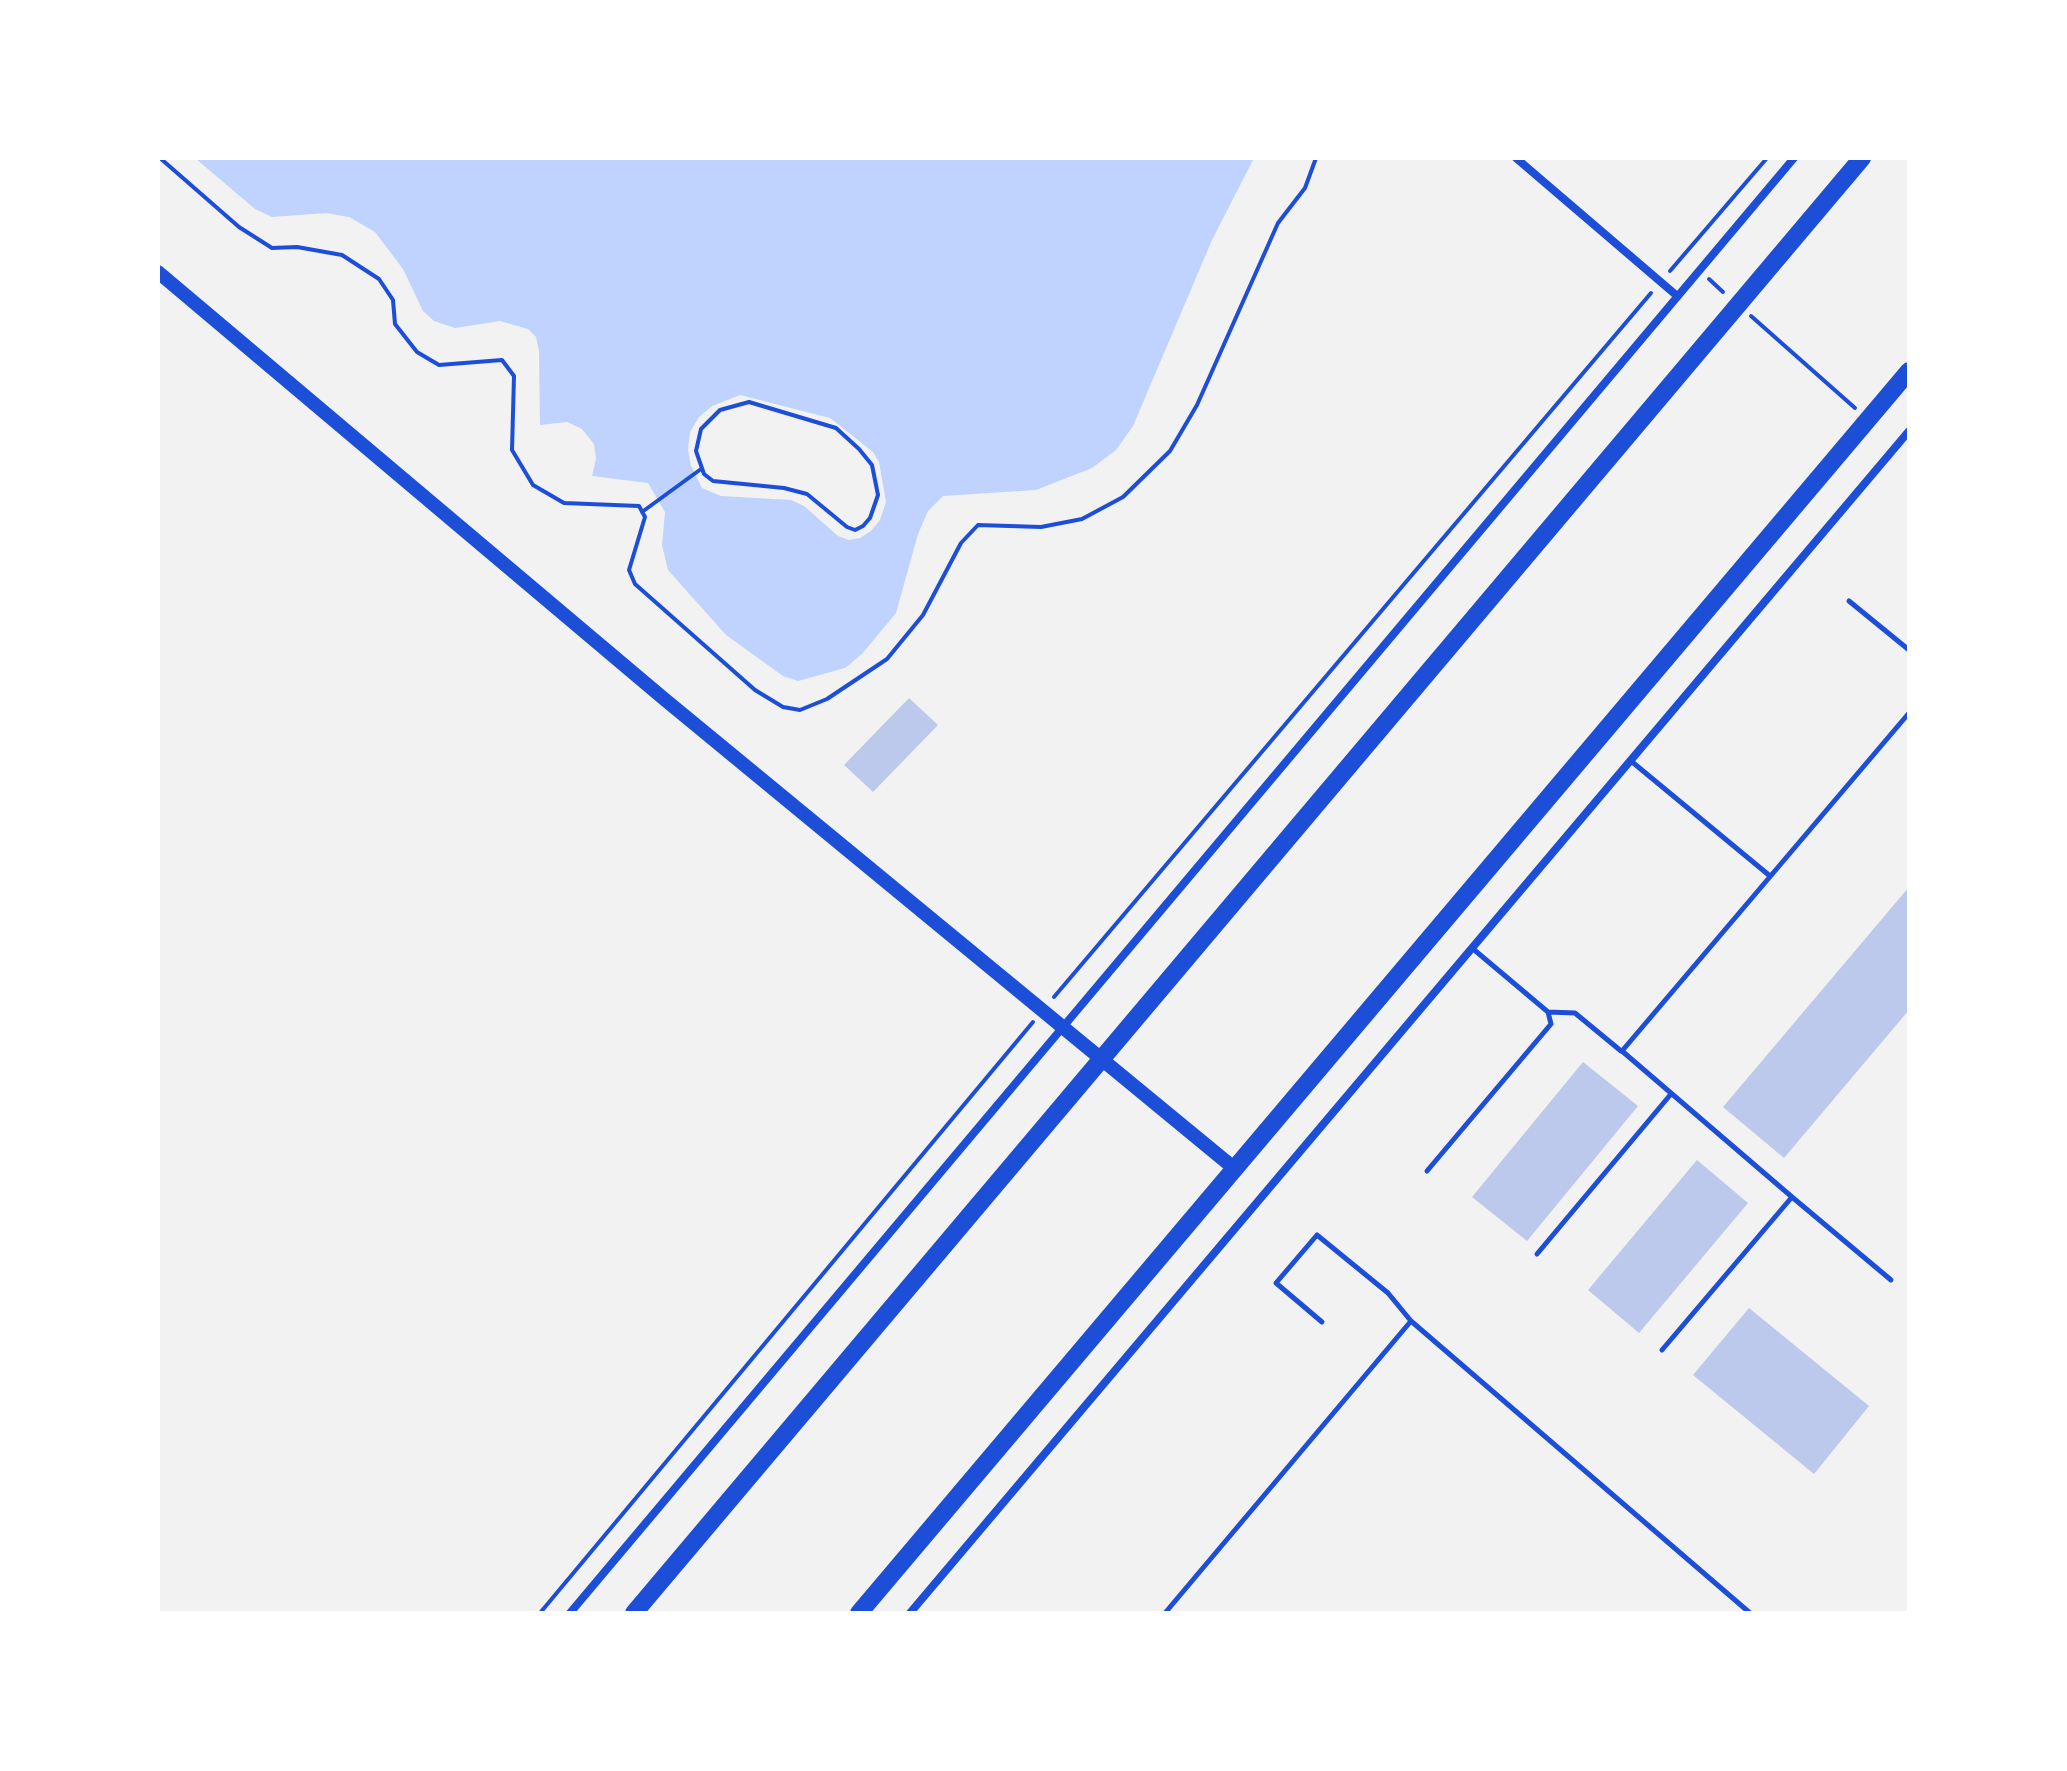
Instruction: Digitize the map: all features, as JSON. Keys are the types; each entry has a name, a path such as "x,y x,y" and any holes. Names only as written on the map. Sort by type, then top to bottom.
{"highway":[{"path":"634,1613 1862,158"},
{"path":"859,1613 1909,371"}],"street":[{"path":"1516,158 1676,295"},
{"path":"570,1613 1794,158"},
{"path":"158,272 663,698 1235,1169"},
{"path":"910,1613 1909,431"}],"lane":[{"path":"1849,601 1909,650"},
{"path":"1622,1051 1909,713"},
{"path":"1630,760 1770,876"},
{"path":"1427,1171 1551,1024 1548,1012 1472,947"},
{"path":"1548,1012 1575,1013 1891,1280"},
{"path":"1537,1254 1671,1094"},
{"path":"1662,1350 1792,1197"},
{"path":"1322,1322 1276,1283 1317,1235 1388,1293 1411,1321 1750,1613"},
{"path":"1165,1613 1411,1321"}],"path":[{"path":"160,158 239,227 272,248 297,247 342,255 379,279 393,300 395,324 417,352 439,365 502,360 514,376 512,450 533,485 564,503 594,506 623,503 644,510 645,517 629,570 635,584 755,690 783,707 800,710 827,699 887,659 923,615 961,543 978,525 1041,527 1082,519 1123,497 1170,451 1197,405 1278,223 1305,188 1316,158"},
{"path":"540,1613 1043,1010 1767,158"},
{"path":"1683,257 1868,420"},
{"path":"735,403 765,404 836,428 872,465 878,495 870,518 855,530 840,523 807,494 784,488 713,481 699,471 697,441 701,429 720,410 735,403"},
{"path":"644,510 699,471"}],"water":[{"path":"195,158 1254,158 1212,240 1133,426 1116,450 1092,468 1036,490 943,496 928,511 918,534 896,613 862,654 845,668 798,681 783,676 726,635 668,570 662,545 665,512 648,483 592,476 596,459 594,444 582,429 567,422 540,425 539,351 536,337 528,329 500,321 455,328 434,321 423,311 403,269 375,232 349,217 326,213 272,217 255,209","holes":["740,395 830,418 873,452 879,462 886,502 880,520 860,538 849,540 838,536 804,506 791,500 721,496 702,488 691,466 688,450 690,432 699,417 712,406"]}],"building":[{"path":"909,698 938,725 873,792 844,765"},
{"path":"1909,887 1909,1010 1784,1158 1723,1107"},
{"path":"1583,1062 1638,1106 1527,1241 1472,1197"},
{"path":"1697,1160 1748,1203 1639,1333 1588,1290"},
{"path":"1749,1308 1869,1406 1814,1474 1693,1375"}]}
